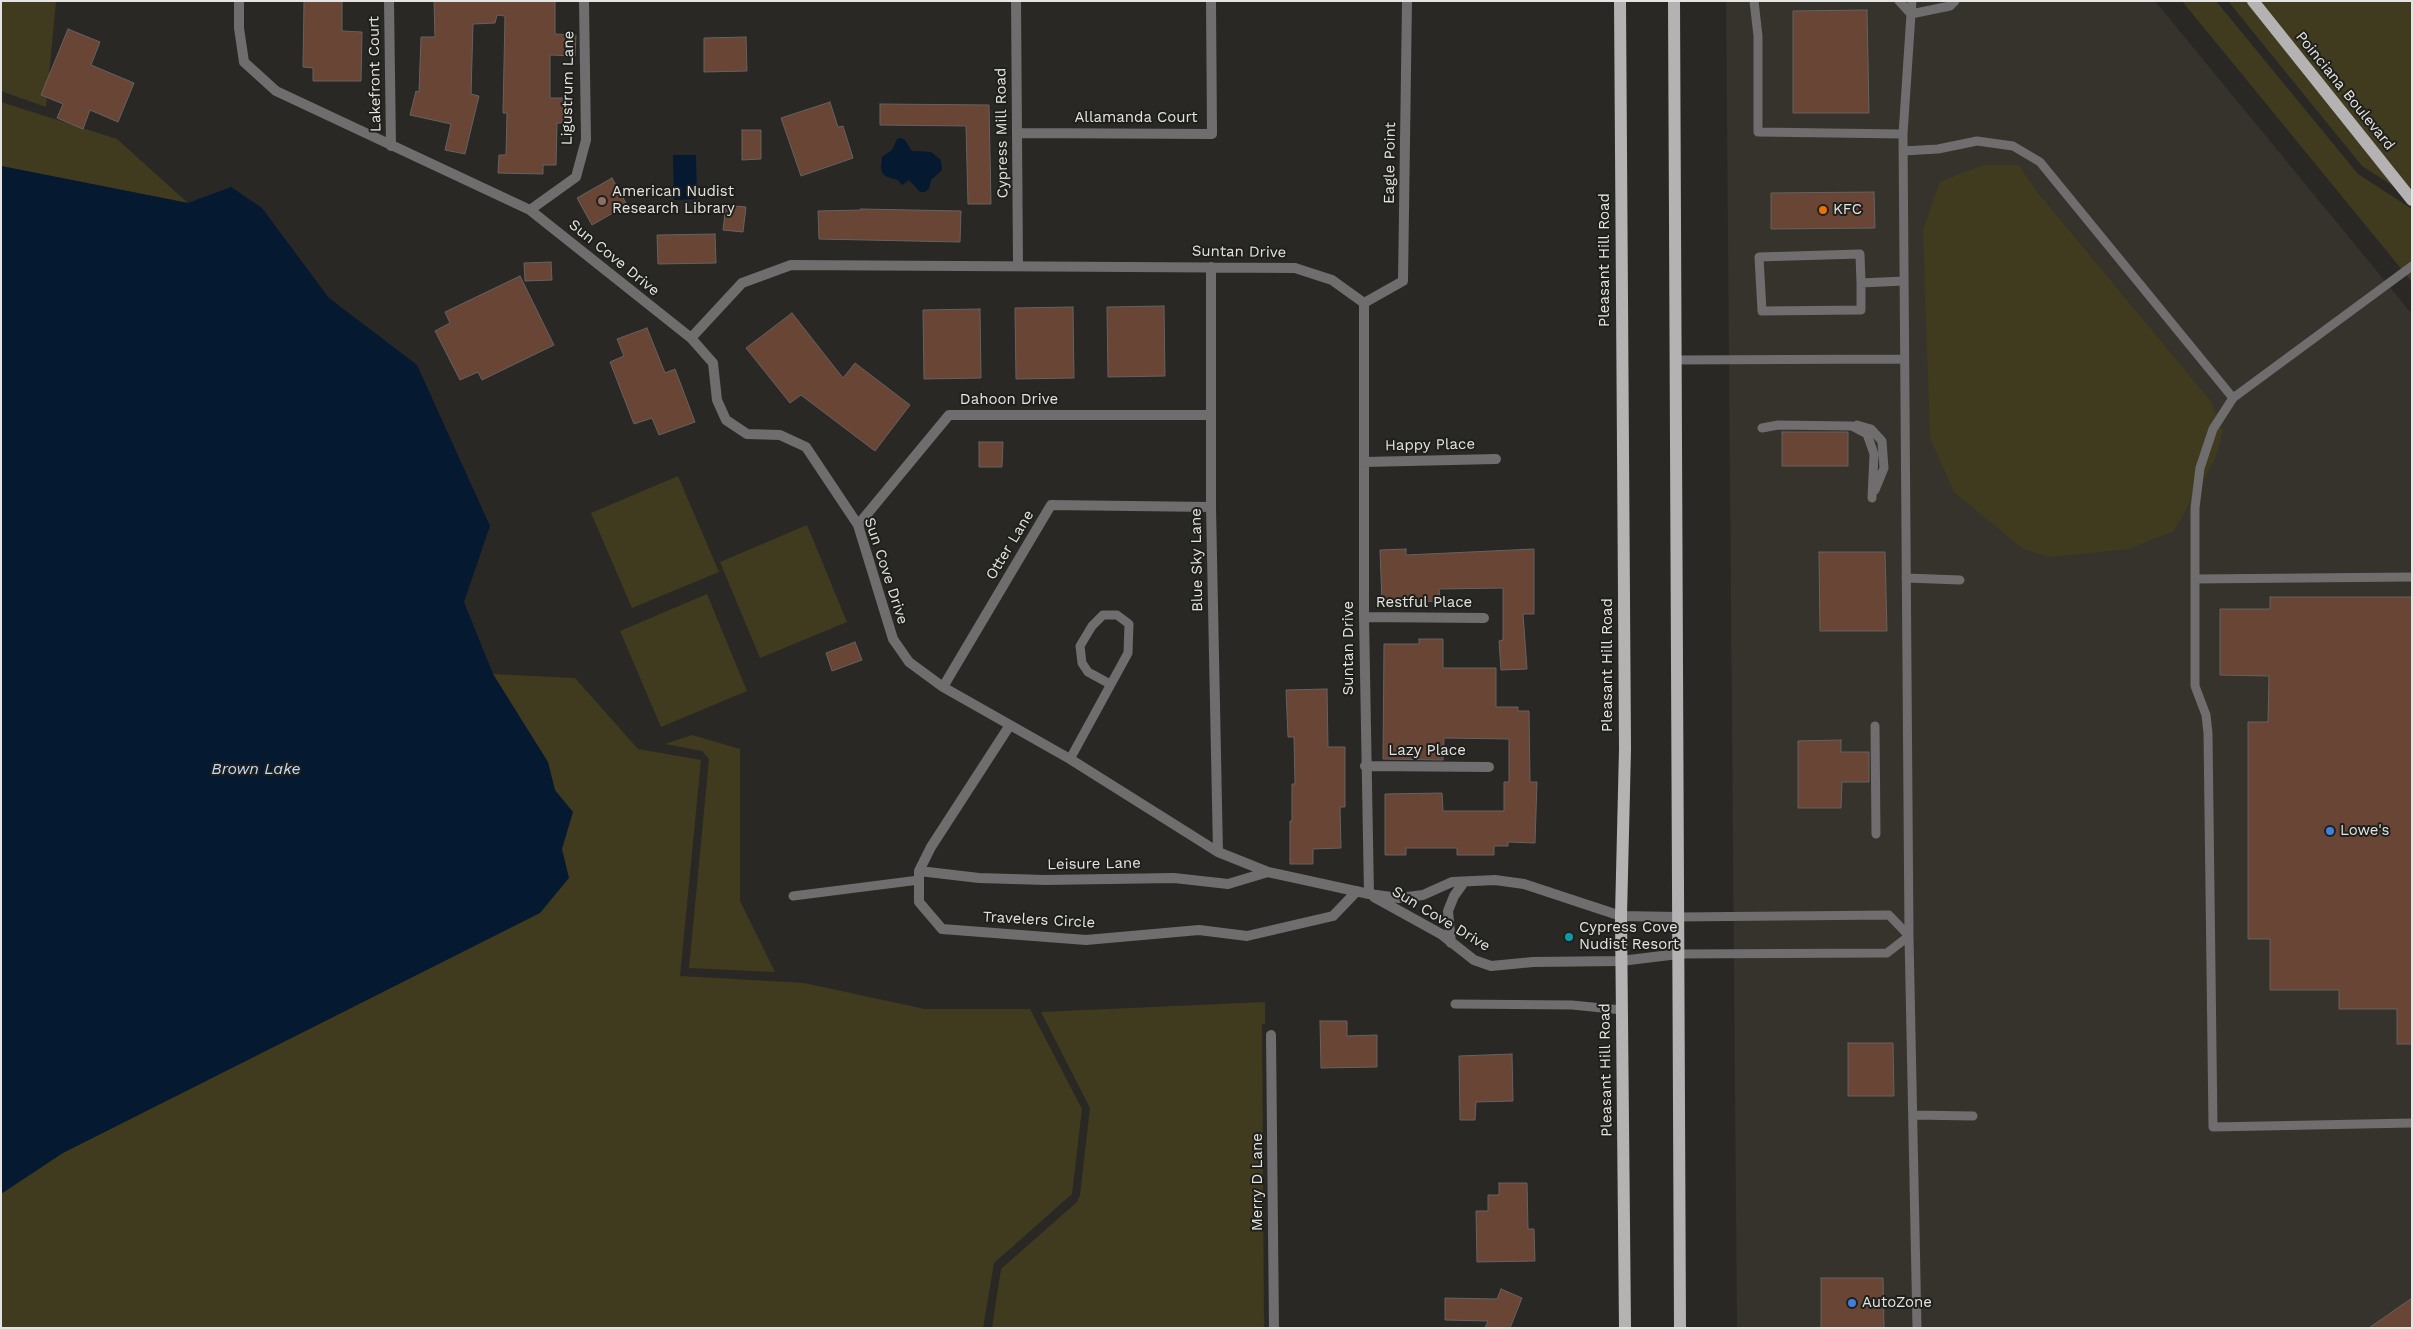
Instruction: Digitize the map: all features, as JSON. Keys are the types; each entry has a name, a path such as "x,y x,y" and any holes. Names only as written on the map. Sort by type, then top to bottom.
{"main road":[{"name":"Pleasant Hill Road","path":"1620,1 1625,740 1621,961 1625,1328"},
{"path":"1674,1 1680,1328"},
{"name":"Poinciana Boulevard","path":"2252,1 2412,200"}],"street":[{"name":"Sun Cove Drive","path":"239,1 239,28 244,62 276,91 530,210 690,338 713,363 717,400 726,420 747,434 780,435 806,447 858,524 893,639 909,662 943,687 1070,759 1218,852 1268,872 1369,894 1399,898 1423,895 1452,882 1495,880 1524,884 1621,916 1677,917"},
{"name":"Lakefront Court","path":"389,1 391,146"},
{"name":"Ligustrum Lane","path":"530,210 576,177 586,140 584,1"},
{"name":"Cypress Mill Road","path":"1016,1 1018,265"},
{"name":"Allamanda Court","path":"1018,133 1212,134 1211,1"},
{"name":"Eagle Point","path":"1364,303 1403,281 1407,1"},
{"name":"Suntan Drive","path":"690,338 742,283 791,265 1295,268 1332,280 1364,303 1365,766 1369,894"},
{"name":"Blue Sky Lane","path":"1211,267 1211,507 1218,852"},
{"name":"Dahoon Drive","path":"858,524 949,415 1210,415"},
{"name":"Happy Place","path":"1364,462 1496,459"},
{"name":"Otter Lane","path":"943,687 1051,505 1211,507"},
{"name":"Restful Place","path":"1364,617 1484,618"},
{"path":"919,875 931,847 1010,725"},
{"name":"Lazy Place","path":"1365,766 1489,767"},
{"name":"Leisure Lane","path":"919,875 1045,880 1174,878 1228,884 1268,872"},
{"name":"Travelers Circle","path":"919,875 919,902 942,929 1086,940 1199,930 1247,936 1334,916 1357,891"},
{"path":"1451,943 1448,911 1454,896 1464,882"},
{"name":"Sun Cove Drive","path":"1369,894 1441,934 1474,960 1491,966 1534,962 1621,961 1678,954"},
{"name":"Merry D Lane","path":"1272,1035 1274,1328"}],"lane":[{"path":"1754,1 1758,36 1758,132 1903,134"},
{"path":"1899,1 1910,14"},
{"path":"1912,1 1903,151 1909,936 1917,1328"},
{"path":"1910,14 1950,6 1956,1"},
{"path":"1903,151 1938,149 1977,141 2013,146 2040,162 2233,398"},
{"path":"1860,254 1861,283 1861,310 1762,311 1759,257 1860,254"},
{"path":"2412,266 2233,398 2213,429 2200,468 2195,508 2195,686 2206,715 2208,733 2213,1127 2412,1123"},
{"path":"1861,283 1904,281"},
{"path":"1675,360 1904,360"},
{"path":"1762,428 1778,425 1852,426 1867,434 1874,454 1872,498"},
{"path":"1906,578 1960,580"},
{"path":"2195,579 2412,578"},
{"path":"1070,759 1128,654 1129,624 1117,615 1103,615 1092,626 1080,646 1082,663 1088,672 1110,684"},
{"path":"1875,726 1876,834"},
{"path":"793,896 919,875"},
{"path":"1677,917 1889,916 1909,936"},
{"path":"1678,954 1888,953 1909,936"},
{"path":"1455,1004 1572,1005 1622,1010"},
{"path":"1912,1115 1973,1116"}],"shaded area":[{"path":"1,1 56,1 46,107 1,91"},
{"path":"1726,1 2155,1 2412,314 2412,1328 1737,1328","holes":["1983,165 2019,165 2036,190 2210,400"]},
{"path":"2182,1 2216,1 2358,174 2412,209 2412,282"},
{"path":"2228,1 2412,1 2412,198 2362,166"},
{"path":"1,102 117,139 188,203 1,166"},
{"path":"1983,165 2019,165 2036,190 2210,400 2223,431 2215,459 2174,531 2129,549 2050,557 2023,549 1954,492 1930,438 1923,229 1940,182"},
{"path":"678,476 719,572 632,608 591,513"},
{"path":"807,525 847,622 760,658 720,562"},
{"path":"707,594 747,691 661,727 620,631"},
{"path":"493,674 575,678 638,749 701,760 680,976 804,983 925,1009 1030,1009 1082,1109 1072,1194 994,1263 983,1328 1,1328 1,1070"},
{"path":"692,735 740,749 740,901 775,972 689,968 709,759 702,751 665,744"},
{"path":"1265,1002 1265,1024 1262,1024 1264,1328 992,1328 1001,1269 1077,1202 1080,1195 1090,1108 1041,1012"}],"water":[{"path":"897,139 905,140 912,151 931,152 941,160 942,170 931,180 929,189 925,192 920,192 909,180 902,185 898,180 883,174 881,169 882,157 892,150"},
{"path":"673,155 696,155 697,199 674,200"},
{"name":"Brown Lake","path":"1,166 188,203 231,187 262,208 329,298 417,365 490,526 464,602 493,674 548,762 555,790 573,812 562,849 569,878 540,913 63,1153 1,1194"}],"building":[{"path":"304,1 342,1 342,31 362,32 361,81 313,81 313,68 303,67"},
{"path":"434,1 555,1 555,34 576,35 575,56 550,55 550,98 570,98 569,123 557,123 556,165 543,165 543,174 498,173 499,155 506,155 507,113 503,113 505,16 497,15 495,23 473,24 471,94 479,96 465,154 445,150 451,124 410,115 416,91 419,92 421,37 435,37"},
{"path":"1867,10 1869,113 1793,113 1793,11"},
{"path":"68,29 100,42 91,65 134,83 118,122 90,110 83,129 57,118 63,104 41,95"},
{"path":"746,37 747,71 704,72 704,38"},
{"path":"830,102 838,127 843,126 853,158 801,176 781,118"},
{"path":"880,104 989,105 991,204 968,204 966,126 880,125"},
{"path":"742,130 761,130 761,159 742,160"},
{"path":"612,178 627,205 592,225 577,198"},
{"name":"KFC","path":"1874,192 1875,228 1771,229 1771,193"},
{"path":"726,205 746,207 743,232 723,230"},
{"path":"861,209 961,211 960,242 819,239 818,211"},
{"path":"715,234 716,263 658,264 657,235"},
{"path":"551,262 552,280 525,281 524,263"},
{"path":"520,276 554,345 482,380 478,372 460,380 435,331 450,323 445,312"},
{"path":"1164,306 1165,376 1108,377 1107,307"},
{"path":"1073,307 1074,378 1016,379 1015,308"},
{"path":"980,309 981,378 924,379 923,310"},
{"path":"792,313 843,378 855,363 910,405 875,451 801,395 790,403 746,348"},
{"path":"647,328 665,373 675,369 695,422 659,435 652,418 634,424 610,362 624,356 617,339"},
{"path":"1782,432 1848,432 1848,466 1782,466"},
{"path":"979,442 1003,442 1002,467 979,467"},
{"path":"1406,549 1406,555 1534,549 1534,614 1523,614 1527,669 1501,670 1499,641 1503,640 1503,588 1439,589 1440,601 1382,603 1380,550"},
{"path":"1819,552 1885,552 1887,631 1820,631"},
{"name":"Lowe's","path":"2270,597 2412,597 2412,1044 2397,1044 2397,1009 2339,1009 2339,990 2270,990 2270,939 2248,939 2248,722 2268,722 2269,676 2220,675 2220,609 2270,609"},
{"path":"1419,639 1443,639 1443,668 1496,668 1496,707 1518,707 1518,711 1529,711 1530,782 1537,782 1535,843 1508,842 1508,846 1494,846 1494,855 1457,855 1457,848 1406,848 1406,855 1385,855 1385,794 1442,793 1443,811 1504,811 1504,782 1509,782 1509,739 1444,738 1443,760 1383,759 1384,644 1419,644"},
{"path":"855,642 862,660 832,671 826,653"},
{"path":"1327,689 1328,747 1345,747 1345,807 1340,807 1341,848 1313,849 1313,864 1290,864 1292,784 1295,784 1294,737 1288,737 1286,690"},
{"path":"1841,740 1841,752 1869,752 1869,782 1842,782 1841,808 1798,808 1798,741"},
{"path":"1320,1021 1347,1021 1347,1036 1377,1035 1377,1067 1321,1068"},
{"path":"1848,1043 1893,1043 1894,1096 1848,1096"},
{"path":"1512,1054 1513,1101 1476,1102 1475,1120 1460,1120 1459,1056"},
{"path":"1499,1183 1527,1183 1528,1229 1534,1229 1535,1261 1477,1262 1476,1211 1488,1211 1488,1195 1499,1195"},
{"name":"AutoZone","path":"1821,1278 1883,1278 1884,1328 1821,1328"},
{"path":"1501,1289 1522,1298 1510,1328 1485,1328 1488,1321 1445,1320 1445,1298 1497,1299"},
{"path":"2412,1298 2412,1328 2369,1328"}],"place":[{"name":"American Nudist Research Library","path":"602,201"},
{"name":"KFC","path":"1823,210"},
{"name":"Lowe's","path":"2330,831"},
{"name":"Cypress Cove Nudist Resort","path":"1569,937"},
{"name":"AutoZone","path":"1852,1303"}]}
